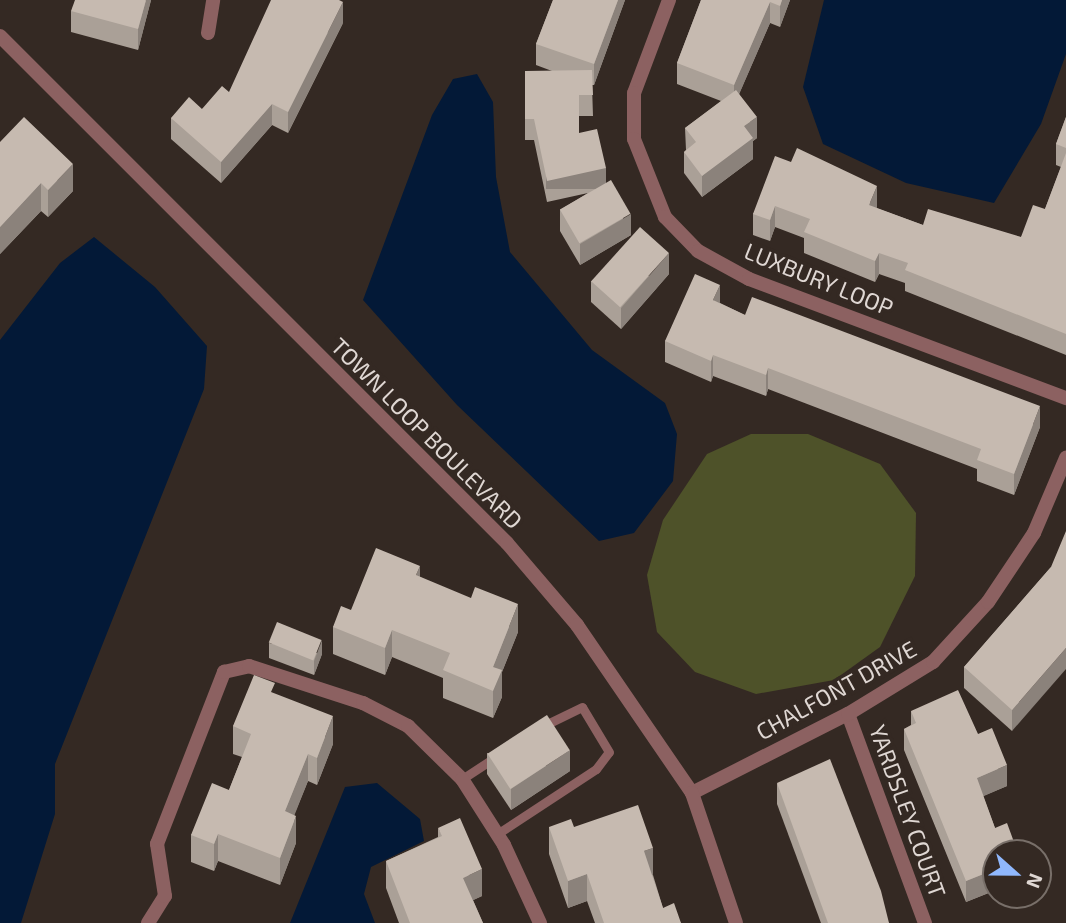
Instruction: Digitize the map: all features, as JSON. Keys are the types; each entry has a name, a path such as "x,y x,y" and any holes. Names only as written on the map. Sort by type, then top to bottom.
{"street":[{"path":"208,33 212,0"},
{"name":"LUXBURY LOOP","path":"669,0 634,93 634,139 665,217 698,251 749,279 1066,398"},
{"name":"TOWN LOOP BOULEVARD","path":"0,36 507,543 577,625 692,793 736,923"},
{"name":"CHALFONT DRIVE","path":"692,793 848,715 933,662 988,602 1034,533 1066,458"},
{"path":"148,923 165,896 157,844 224,672 249,666 363,703 408,726 462,779 497,834 540,923"},
{"name":"YARDSLEY COURT","path":"848,715 925,923"}],"lane":[{"path":"497,834 596,769 609,752 582,707 530,734"},
{"path":"462,779 507,749"}],"green space":[{"path":"751,434 808,434 880,464 916,513 915,576 880,647 834,680 756,694 695,672 657,632 647,575 663,520 707,454"}],"water":[{"path":"824,0 1066,0 1066,54 1041,124 994,203 906,183 823,144 803,87"},
{"path":"477,74 493,102 496,177 510,252 592,350 665,403 677,434 673,481 634,533 599,541 457,405 363,300 432,115 453,79"},
{"path":"94,237 155,287 207,346 204,389 55,764 55,814 21,923 0,923 0,340 60,263"},
{"path":"377,783 420,819 424,841 371,867 364,894 375,923 290,923 345,787"}],"building":[{"path":"75,0 146,0 138,29 71,11"},
{"path":"271,0 343,2 288,112 272,104 221,162 171,118 189,97 202,109 222,86 229,92"},
{"path":"553,0 618,0 594,64 536,44"},
{"path":"701,0 782,0 780,6 770,2 734,85 677,63"},
{"path":"592,70 593,95 579,95 579,133 597,129 606,168 547,181 534,119 525,119 525,71"},
{"path":"736,90 757,117 744,126 753,138 702,176 684,152 696,142 685,128"},
{"path":"24,117 73,164 48,190 41,183 0,227 0,142"},
{"path":"1066,117 1066,148 1056,144"},
{"path":"797,148 877,186 869,205 923,225 928,209 1021,237 1033,205 1045,209 1066,153 1066,334 905,270 908,263 879,253 875,261 804,232 810,219 775,206 770,220 753,214 775,156 791,162"},
{"path":"611,180 630,214 579,243 560,210"},
{"path":"640,227 669,253 620,307 591,281"},
{"path":"695,274 720,285 713,300 745,315 752,297 1040,406 1014,474 977,460 981,449 768,368 766,375 713,355 711,361 665,341"},
{"path":"1066,531 1066,648 1012,710 964,667 1051,567"},
{"path":"376,548 420,566 416,575 471,598 475,587 518,604 493,667 502,670 493,691 443,670 450,653 392,630 385,648 333,627 341,606 351,610"},
{"path":"277,622 322,640 313,660 269,642"},
{"path":"254,675 275,683 271,692 333,716 317,758 308,754 285,811 296,816 280,858 218,834 214,844 191,835 212,783 229,790 251,734 233,726"},
{"path":"958,690 978,734 992,728 1007,765 977,778 995,828 1007,823 1013,839 982,839 982,875 966,881 904,729 916,723 911,711"},
{"path":"547,715 570,750 510,789 487,754"},
{"path":"830,759 881,891 889,923 828,923 777,783"},
{"path":"638,805 653,848 644,851 663,908 674,903 681,923 604,923 587,874 568,881 549,827 571,819 574,827"},
{"path":"460,818 482,869 463,878 483,923 410,923 386,861 442,836 438,828"}]}
